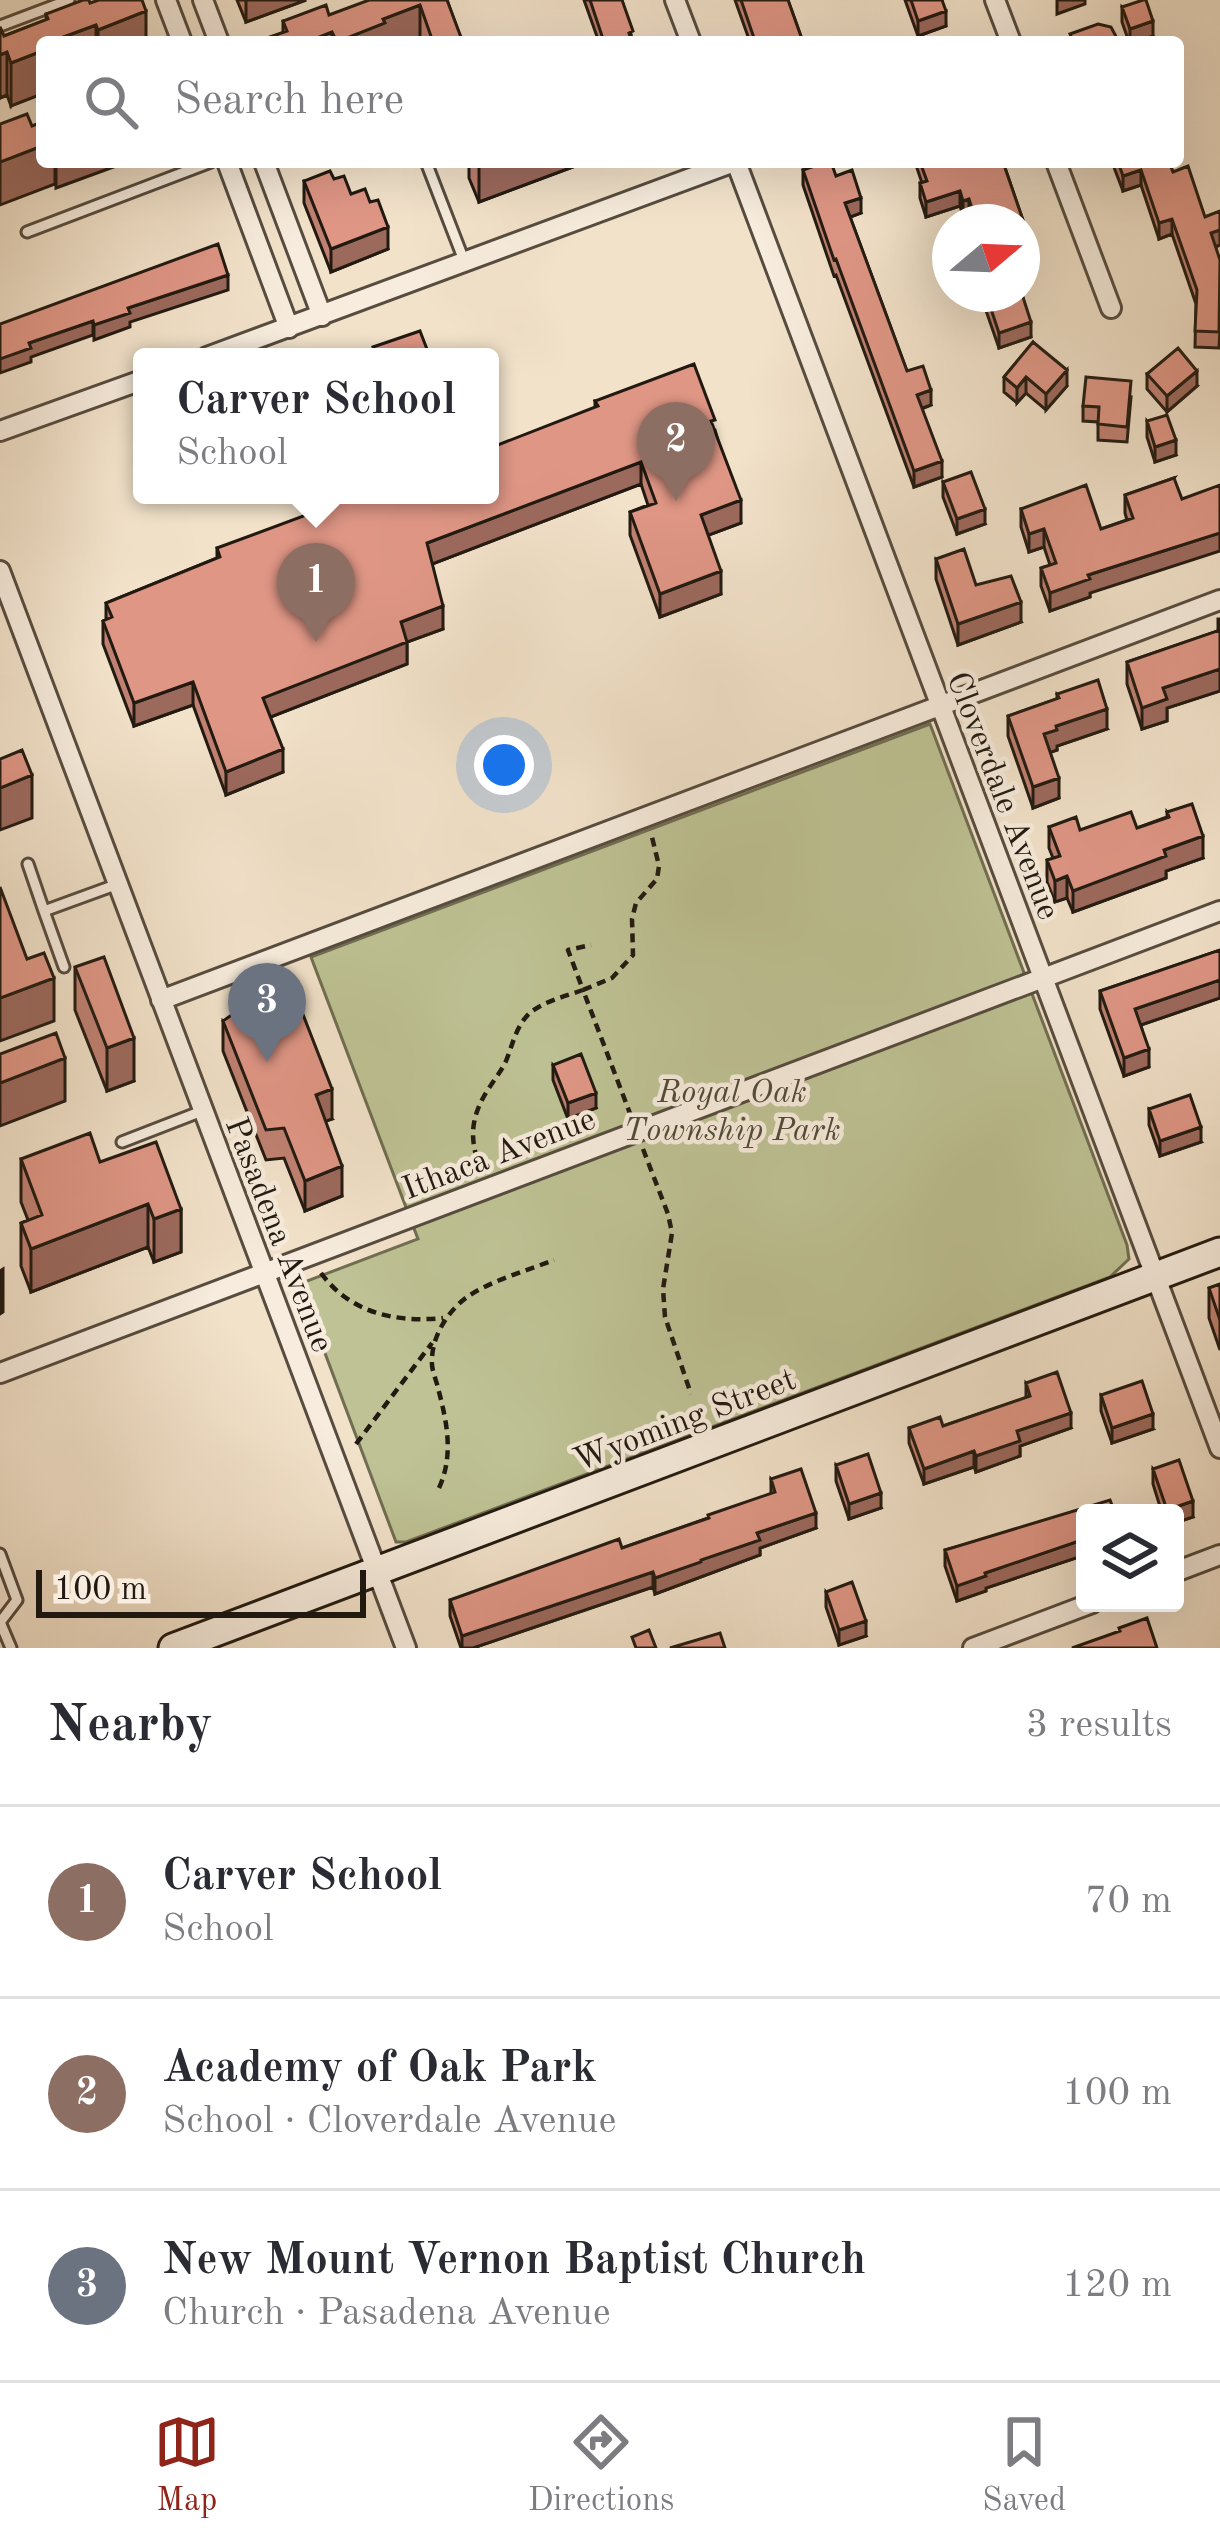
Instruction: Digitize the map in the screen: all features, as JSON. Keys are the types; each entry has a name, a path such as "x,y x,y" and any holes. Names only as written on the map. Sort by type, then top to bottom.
{"street":[{"path":"166,0 180,36"},
{"path":"203,0 217,36"},
{"path":"675,0 689,36"},
{"path":"995,0 1009,36"},
{"path":"229,168 290,328"},
{"path":"269,168 322,316"},
{"path":"233,348 719,168"},
{"name":"Cloverdale Avenue","path":"737,168 1220,1448"},
{"path":"1059,168 1112,308"},
{"path":"0,431 133,383"},
{"name":"Pasadena Avenue","path":"0,571 406,1648"},
{"path":"161,1000 1220,600"},
{"name":"Ithaca Avenue","path":"0,1373 1220,911"},
{"name":"Wyoming Street","path":"172,1648 1220,1252"},
{"path":"1184,1569 1220,1555"},
{"path":"973,1648 1076,1609"}],"lane":[{"path":"0,26 69,0"},
{"path":"27,232 195,168"},
{"path":"428,168 465,264"},
{"path":"28,864 64,967"},
{"path":"44,911 118,884"},
{"path":"122,1142 202,1111"},
{"path":"0,1554 17,1600 1,1622 11,1648"}],"path":[{"path":"483,1176 473,1150 472,1130 516,1032 538,1007 612,978 633,955 636,903 657,879 652,838"},
{"path":"591,945 568,950 632,1120"},
{"path":"641,1144 672,1233 663,1289 665,1317 691,1394"},
{"path":"356,1444 465,1298 554,1260"},
{"path":"321,1274 333,1291 376,1314 419,1321 446,1318"},
{"path":"436,1339 431,1363 447,1424 448,1454 439,1489"}],"green space":[{"name":"Royal Oak Township Park","path":"930,724 1129,1259 1110,1277 396,1542 299,1284 418,1239 311,957"}],"building":[{"path":"83,0 142,0 146,11 98,30 96,25 66,36 36,36 36,53 11,63 7,52 0,55 0,27 4,36 48,19 46,14"},
{"path":"369,0 447,0 460,36 431,36 420,5 352,36 332,32 273,36 287,31 283,21 326,5 329,15"},
{"path":"590,0 622,0 633,31 630,36 602,36"},
{"path":"741,0 788,0 801,36 753,36"},
{"path":"911,0 942,0 946,11 918,21"},
{"path":"1146,0 1153,21 1130,29 1122,7"},
{"path":"1098,24 1111,27 1116,36 1071,36"},
{"path":"27,114 32,126 36,124 36,148 0,162 0,124"},
{"path":"1188,166 1205,217 1220,211 1220,230 1211,233 1220,260 1219,332 1195,331 1197,290 1172,219 1159,223 1141,170 1123,176 1120,168 1171,168 1173,172"},
{"path":"833,168 836,176 852,170 861,198 845,203 907,371 923,366 931,390 917,395 942,461 914,471 803,170"},
{"path":"922,168 1005,168 1017,204 971,204 969,199 963,201 960,191 926,202 920,183 927,181"},
{"path":"330,171 334,179 344,176 351,194 365,189 370,202 378,200 388,227 331,249 304,181"},
{"path":"218,244 228,275 128,308 130,313 29,343 31,348 0,359 0,324"},
{"path":"992,312 1028,312 1031,322 999,333"},
{"path":"420,331 427,348 373,348"},
{"path":"1033,342 1067,370 1046,394 1026,377 1017,388 1004,377"},
{"path":"1178,348 1197,371 1167,396 1147,374"},
{"path":"694,364 741,500 701,515 721,571 660,594 630,512 656,503 641,462 427,543 443,606 401,622 407,642 263,698 283,749 226,772 193,682 134,703 103,621 112,617 106,603 220,557 217,548 336,504 499,504 499,444 598,406 595,401"},
{"path":"1086,377 1131,381 1127,427 1098,424 1099,407 1083,406"},
{"path":"1167,415 1176,440 1155,447 1147,421"},
{"path":"971,472 985,509 957,519 943,482"},
{"path":"1174,478 1182,499 1220,485 1220,533 1088,575 1090,579 1050,593 1041,568 1056,563 1044,529 1029,534 1021,509 1086,485 1101,529 1133,518 1125,495"},
{"path":"964,549 976,585 1011,576 1021,602 958,624 936,559"},
{"path":"1220,630 1220,669 1163,688 1167,699 1142,708 1127,662"},
{"path":"1098,680 1107,709 1044,734 1059,778 1033,787 1008,716"},
{"path":"22,750 32,775 0,788 0,759"},
{"path":"1192,804 1203,836 1164,850 1166,856 1073,891 1067,876 1055,881 1047,860 1060,856 1049,827 1076,817 1080,830 1131,812 1137,828"},
{"path":"0,887 27,959 44,953 54,978 0,998"},
{"path":"1220,950 1220,980 1135,1009 1149,1049 1124,1058 1100,991"},
{"path":"104,957 134,1038 107,1048 75,967"},
{"path":"295,994 332,1089 316,1095 342,1166 305,1181 284,1128 266,1130 223,1021 256,998"},
{"path":"56,1033 65,1058 0,1083 0,1054"},
{"path":"581,1054 596,1093 568,1103 553,1065"},
{"path":"1190,1095 1201,1127 1160,1141 1149,1109"},
{"path":"90,1133 100,1162 156,1142 181,1209 154,1219 148,1204 31,1249 21,1223 42,1215 21,1159"},
{"path":"1220,1284 1220,1320 1209,1288"},
{"path":"1057,1372 1071,1413 1017,1431 1020,1441 924,1469 909,1428 940,1417 943,1426 1030,1396 1026,1383"},
{"path":"1142,1381 1153,1414 1112,1428 1101,1395"},
{"path":"868,1454 881,1493 849,1504 836,1465"},
{"path":"1179,1460 1193,1501 1165,1504 1153,1469"},
{"path":"801,1469 816,1513 757,1533 760,1540 655,1578 653,1572 462,1636 450,1600 619,1539 622,1548 709,1518 775,1492 771,1479"},
{"path":"1076,1510 1076,1542 957,1586 945,1550"},
{"path":"852,1582 866,1621 839,1630 826,1592"},
{"path":"1147,1618 1157,1648 1072,1648 1120,1631"},
{"path":"649,1630 656,1648 636,1648 632,1637"},
{"path":"720,1633 725,1648 670,1648"}],"place":[{"name":"Academy of Oak Park","path":"676,501"},
{"name":"Carver School","path":"316,642"},
{"name":"New Mount Vernon Baptist Church","path":"267,1062"}]}
